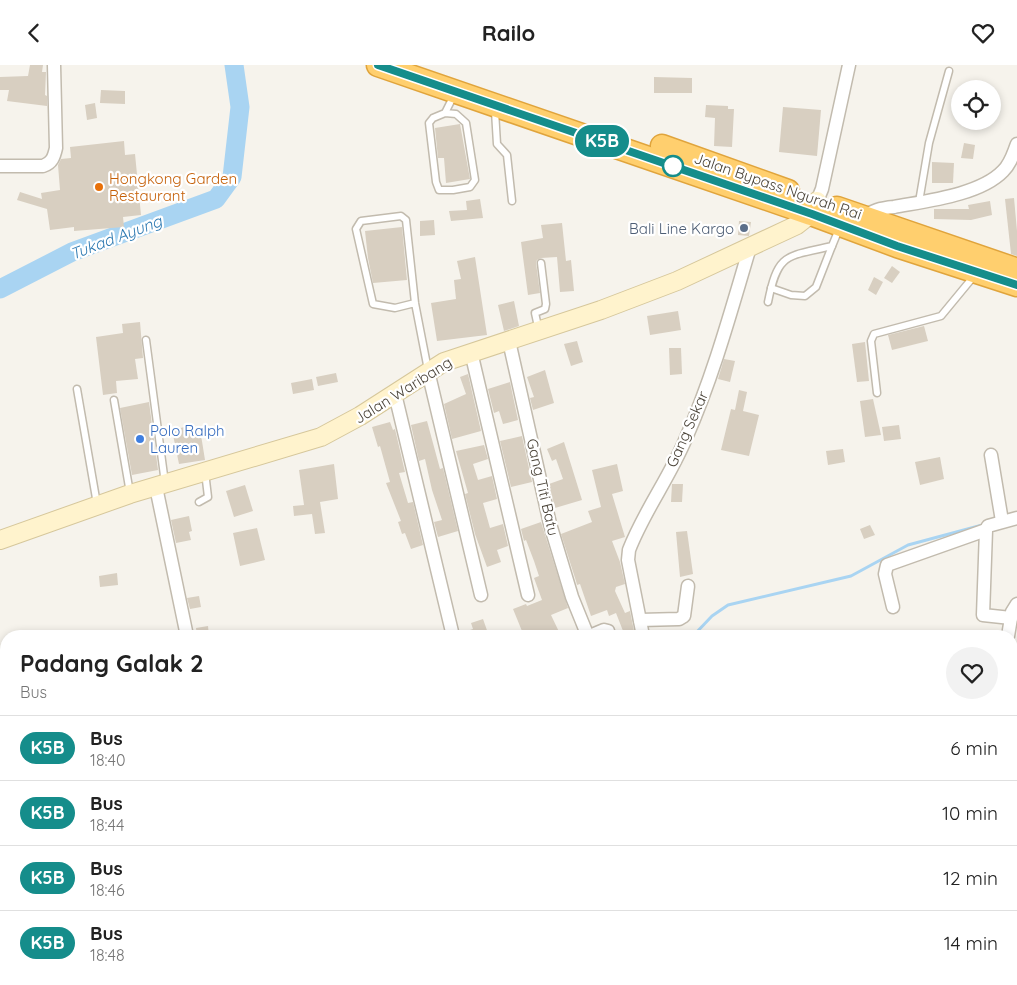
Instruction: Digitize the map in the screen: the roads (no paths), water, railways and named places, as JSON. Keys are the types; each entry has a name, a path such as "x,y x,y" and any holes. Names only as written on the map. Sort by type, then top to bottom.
{"highway":[{"name":"Jalan Bypass Ngurah Rai","path":"378,65 494,105 814,207"},
{"name":"Jalan Bypass Ngurah Rai","path":"425,65 742,173 814,207 849,230 976,273 1016,283"},
{"name":"Jalan Bypass Ngurah Rai","path":"849,230 1016,283"}],"street":[{"path":"0,166 42,166 48,164 54,158 56,148 54,65"},
{"path":"814,207 822,189 849,65"},
{"path":"849,230 877,209 919,202 986,184 997,177 1014,160 1017,144"},
{"name":"Jalan Waribang","path":"0,540 130,494 321,437 341,428 428,371 471,352 539,331 677,281 781,233 814,207"},
{"name":"Gang Sekar","path":"642,630 628,560 629,550 686,438 708,381 750,247"},
{"name":"Gang Titi Batu","path":"509,341 550,524 584,630"},
{"path":"471,352 477,368 528,595"},
{"path":"428,371 481,595"},
{"path":"395,394 452,630"},
{"path":"991,455 1002,521"},
{"path":"161,486 186,630"},
{"path":"893,607 885,574 887,565 986,530 988,526 1017,518"},
{"path":"986,530 983,615 1011,618"},
{"path":"640,620 678,619 684,616 688,586"},
{"path":"1009,630 1011,618 1017,604"}],"lane":[{"path":"919,202 929,143 949,71"},
{"path":"445,113 456,114 466,123 475,180 470,187 453,190 437,188 428,129 433,118 445,113 456,92"},
{"path":"494,105 497,144 507,155 512,201"},
{"path":"415,303 395,308 373,304 356,229 361,221 405,217 415,303 428,371"},
{"path":"768,302 777,268 787,258 849,230"},
{"path":"771,288 791,295 805,297 816,287 849,230"},
{"path":"539,331 535,313 545,309 546,305 541,263"},
{"path":"877,393 871,341 874,334 941,316 967,287 976,273"},
{"path":"146,340 161,486"},
{"path":"77,389 97,505"},
{"path":"114,400 130,494"},
{"path":"199,503 208,497 205,472"}],"waterway":[{"name":"Tukad Ayung","path":"0,289 72,252 216,199 232,177 240,107 234,65"},
{"path":"699,630 712,616 728,605 851,576 908,545 986,524"}],"place":[{"name":"Hongkong Garden Restaurant","path":"99,187"},
{"name":"Bali Line Kargo","path":"744,228"},
{"name":"Polo Ralph Lauren","path":"140,439"}]}
